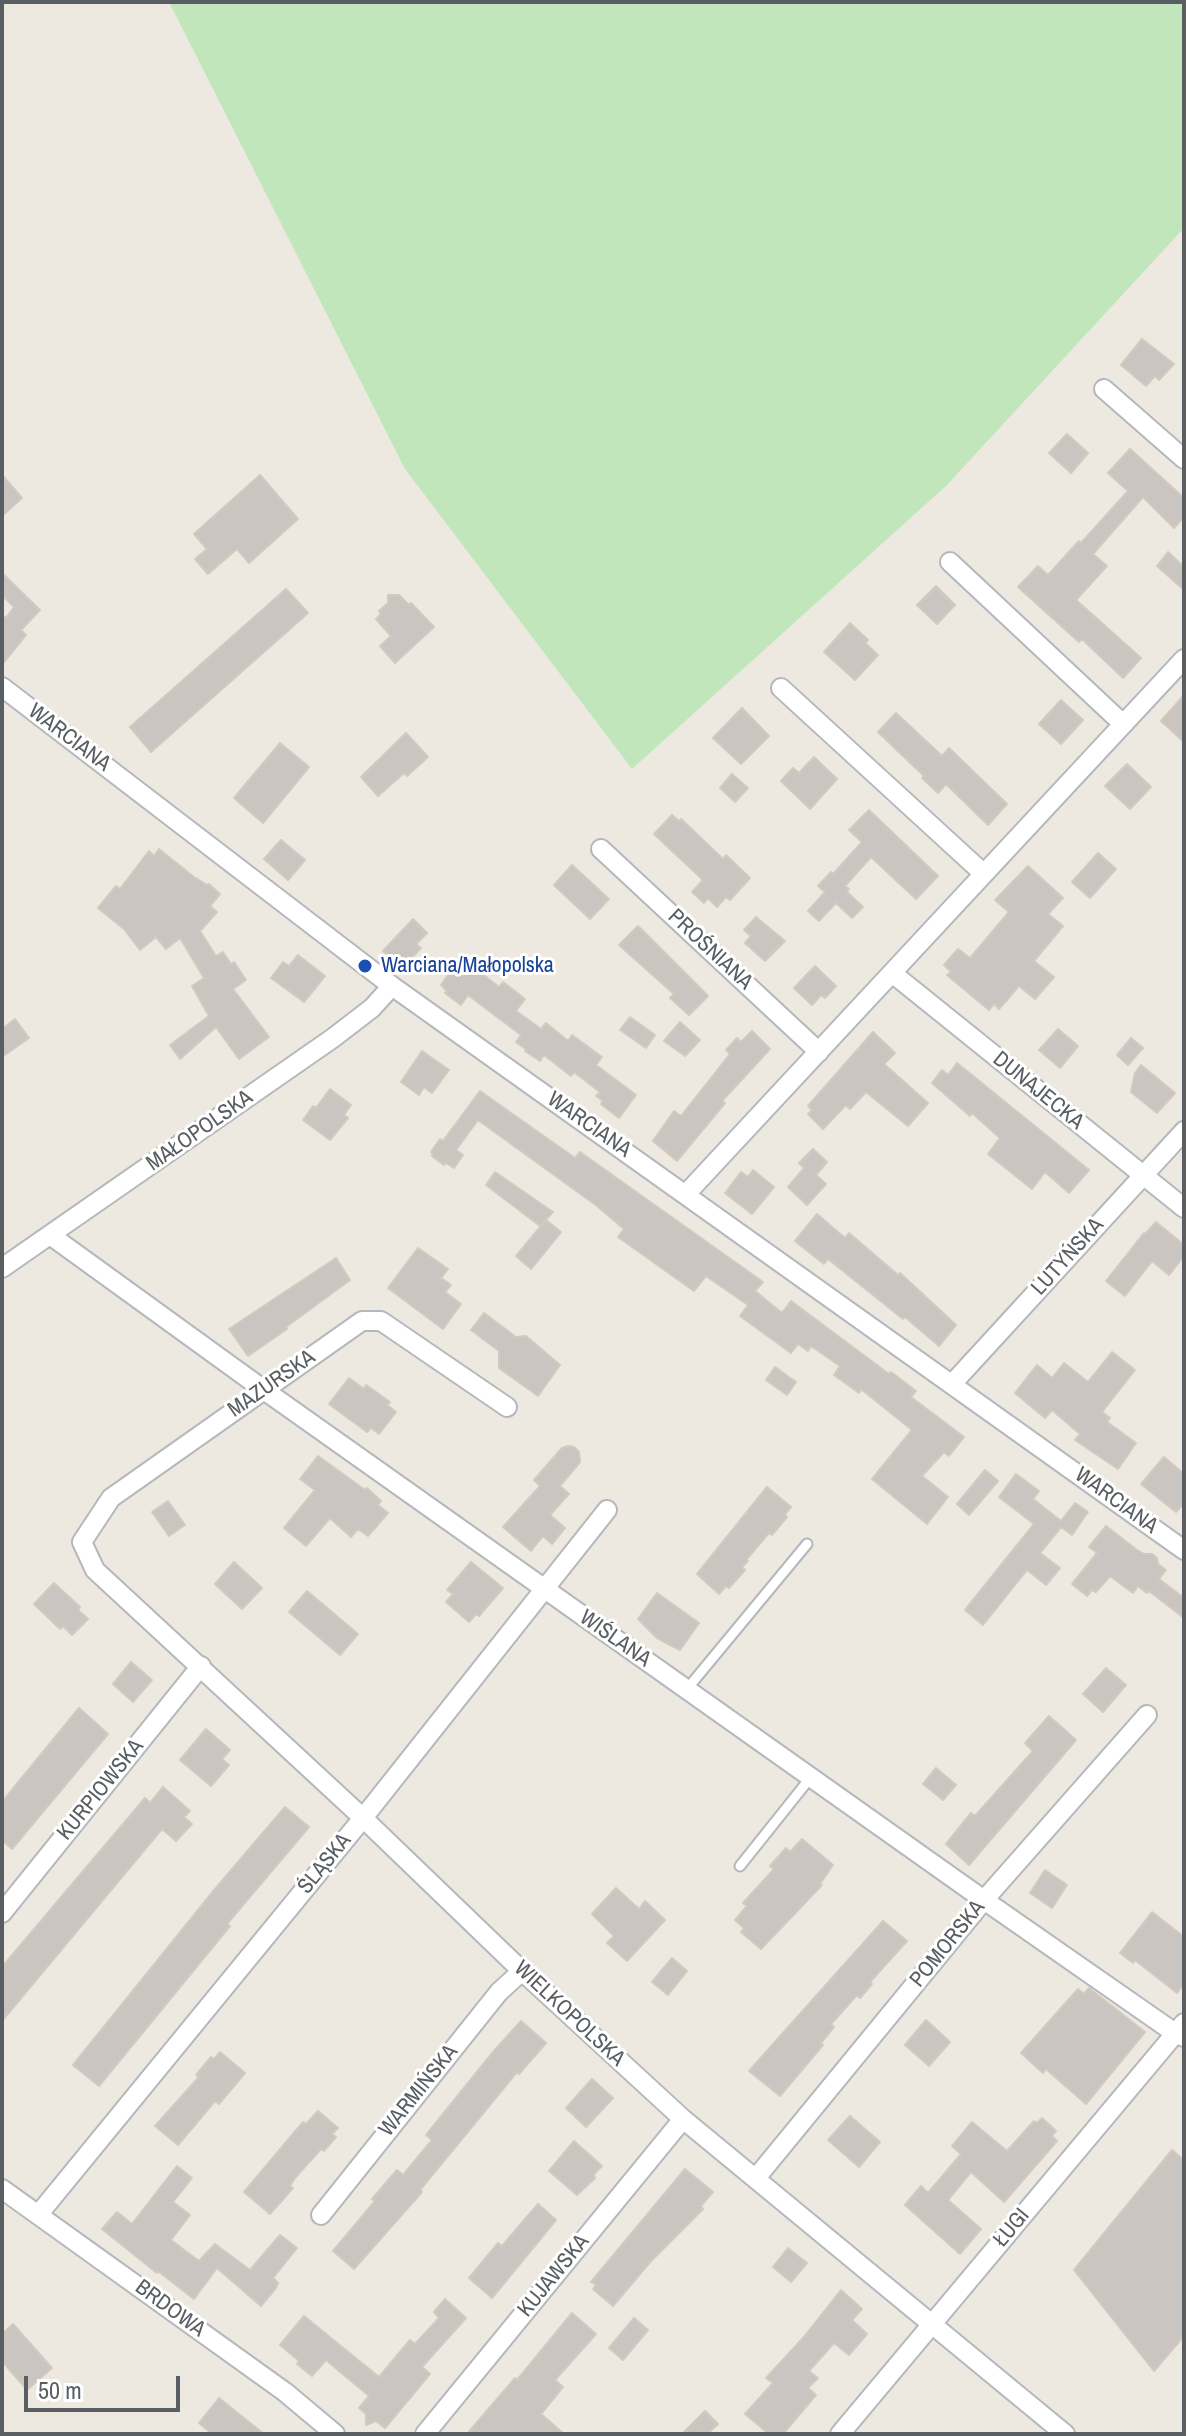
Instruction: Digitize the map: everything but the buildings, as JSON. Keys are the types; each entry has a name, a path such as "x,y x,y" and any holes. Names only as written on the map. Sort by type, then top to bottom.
{"street":[{"path":"1104,389 1184,459"},
{"path":"950,562 1123,724"},
{"path":"686,1194 1184,659"},
{"name":"WARCIANA","path":"2,687 392,986 1184,1550"},
{"path":"781,688 984,874"},
{"name":"PROŚNIANA","path":"601,849 819,1052"},
{"name":"DUNAJECKA","path":"892,973 1184,1208"},
{"name":"MAŁOPOLSKA","path":"2,1268 333,1038 372,1008 392,986"},
{"name":"LUTYŃSKA","path":"952,1384 1184,1131"},
{"name":"WIŚLANA","path":"50,1235 984,1900 1181,2031"},
{"name":"MAZURSKA","path":"95,1570 82,1542 111,1498 362,1321 381,1321 507,1407"},
{"name":"ŚLĄSKA","path":"38,2215 363,1818 607,1510"},
{"name":"WIELKOPOLSKA","path":"95,1570 683,2119 1065,2434"},
{"name":"KURPIOWSKA","path":"2,1913 201,1666"},
{"name":"POMORSKA","path":"756,2178 984,1900 1147,1715"},
{"name":"WARMIŃSKA","path":"321,2215 499,1992 522,1971"},
{"name":"ŁUGI","path":"840,2434 1181,2031"},
{"name":"KUJAWSKA","path":"425,2434 683,2119"},
{"name":"BRDOWA","path":"2,2189 285,2392 335,2434"}],"lane":[{"path":"687,1689 807,1544"},
{"path":"740,1866 811,1777"}],"green space":[{"path":"169,2 1184,2 1184,228 946,486 632,769 405,469"}],"place":[{"name":"Warciana/Małopolska","path":"365,966"}]}
